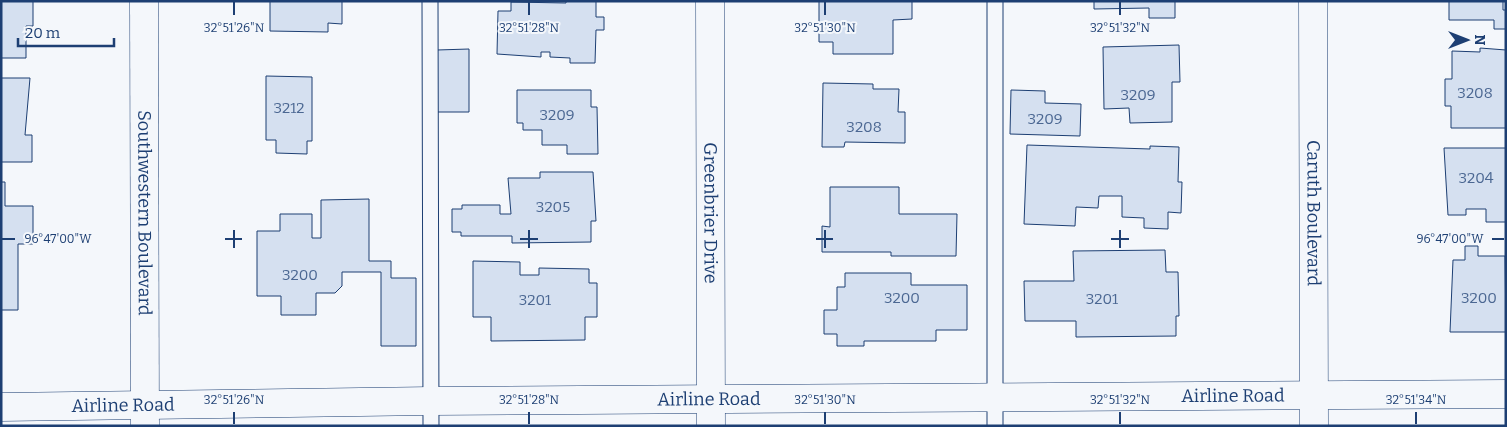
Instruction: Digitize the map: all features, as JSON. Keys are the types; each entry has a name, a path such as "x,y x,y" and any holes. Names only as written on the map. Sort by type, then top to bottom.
{"street":[{"name":"Southwestern Boulevard","path":"144,1 145,415"},
{"name":"Greenbrier Drive","path":"710,1 711,426"},
{"name":"Caruth Boulevard","path":"1313,1 1314,426"},
{"name":"Airline Road","path":"1,407 145,415 431,413 710,399 1506,394"}],"lane":[{"path":"430,1 431,413"},
{"path":"995,1 996,426"}],"building":[{"path":"1,1 33,1 33,26 26,26 26,58 1,58"},
{"path":"270,1 342,1 342,24 328,23 328,32 270,31"},
{"path":"566,1 596,1 596,17 604,17 604,30 596,30 595,63 570,63 570,58 550,57 550,52 541,52 541,57 497,54 498,11 511,11 511,2 566,3"},
{"path":"819,1 912,1 912,19 893,20 893,54 833,54 833,42 819,42"},
{"path":"1094,1 1175,1 1175,18 1149,18 1149,8 1094,9"},
{"path":"1449,1 1503,1 1503,10 1506,10 1506,29 1494,29 1494,20 1449,20"},
{"path":"1179,45 1180,82 1172,82 1172,122 1130,123 1129,108 1104,109 1103,47"},
{"path":"1480,48 1506,50 1506,128 1451,128 1451,106 1445,106 1445,79 1452,79 1452,51 1480,52"},
{"path":"469,49 469,112 437,112 437,50"},
{"path":"266,76 312,77 312,141 307,141 307,154 276,153 276,140 266,140"},
{"path":"1,78 30,78 25,135 32,135 32,162 1,162"},
{"path":"823,83 873,84 873,89 899,89 898,112 905,112 905,143 845,142 844,147 822,147"},
{"path":"517,90 591,90 591,107 597,107 598,154 567,154 567,145 542,145 542,130 523,130 523,123 517,123"},
{"path":"1011,90 1045,91 1045,103 1081,104 1080,136 1010,134"},
{"path":"1027,145 1150,149 1150,146 1179,147 1178,182 1182,182 1181,213 1168,212 1168,229 1144,228 1144,218 1122,217 1122,196 1099,196 1098,208 1076,207 1075,226 1024,224"},
{"path":"1444,148 1506,148 1506,222 1486,222 1486,209 1466,209 1466,215 1448,215"},
{"path":"540,172 593,172 596,221 591,221 591,242 512,243 512,236 461,236 461,232 452,232 452,209 462,209 462,205 500,205 500,214 511,214 508,178 540,178"},
{"path":"1,182 5,182 5,206 33,206 33,244 18,244 18,310 1,310"},
{"path":"830,187 899,187 899,214 957,214 956,256 891,256 891,252 822,252 822,226 830,227"},
{"path":"369,199 369,261 391,261 391,278 416,278 416,346 381,346 381,272 342,272 342,286 335,293 316,293 316,315 281,315 281,296 257,296 257,231 280,231 280,214 312,214 312,238 321,238 321,200"},
{"path":"1465,246 1478,246 1478,256 1505,256 1506,332 1450,332 1453,260 1465,260"},
{"path":"1165,250 1166,272 1178,272 1179,316 1176,316 1176,336 1076,337 1076,321 1025,321 1024,281 1074,281 1073,251"},
{"path":"473,261 520,262 520,275 539,275 539,268 589,269 589,283 597,283 597,317 585,317 585,340 491,341 491,317 473,317"},
{"path":"845,273 911,273 911,285 967,285 967,330 936,330 936,341 864,341 864,346 837,346 837,334 824,334 824,310 837,310 837,287 845,287"}]}
